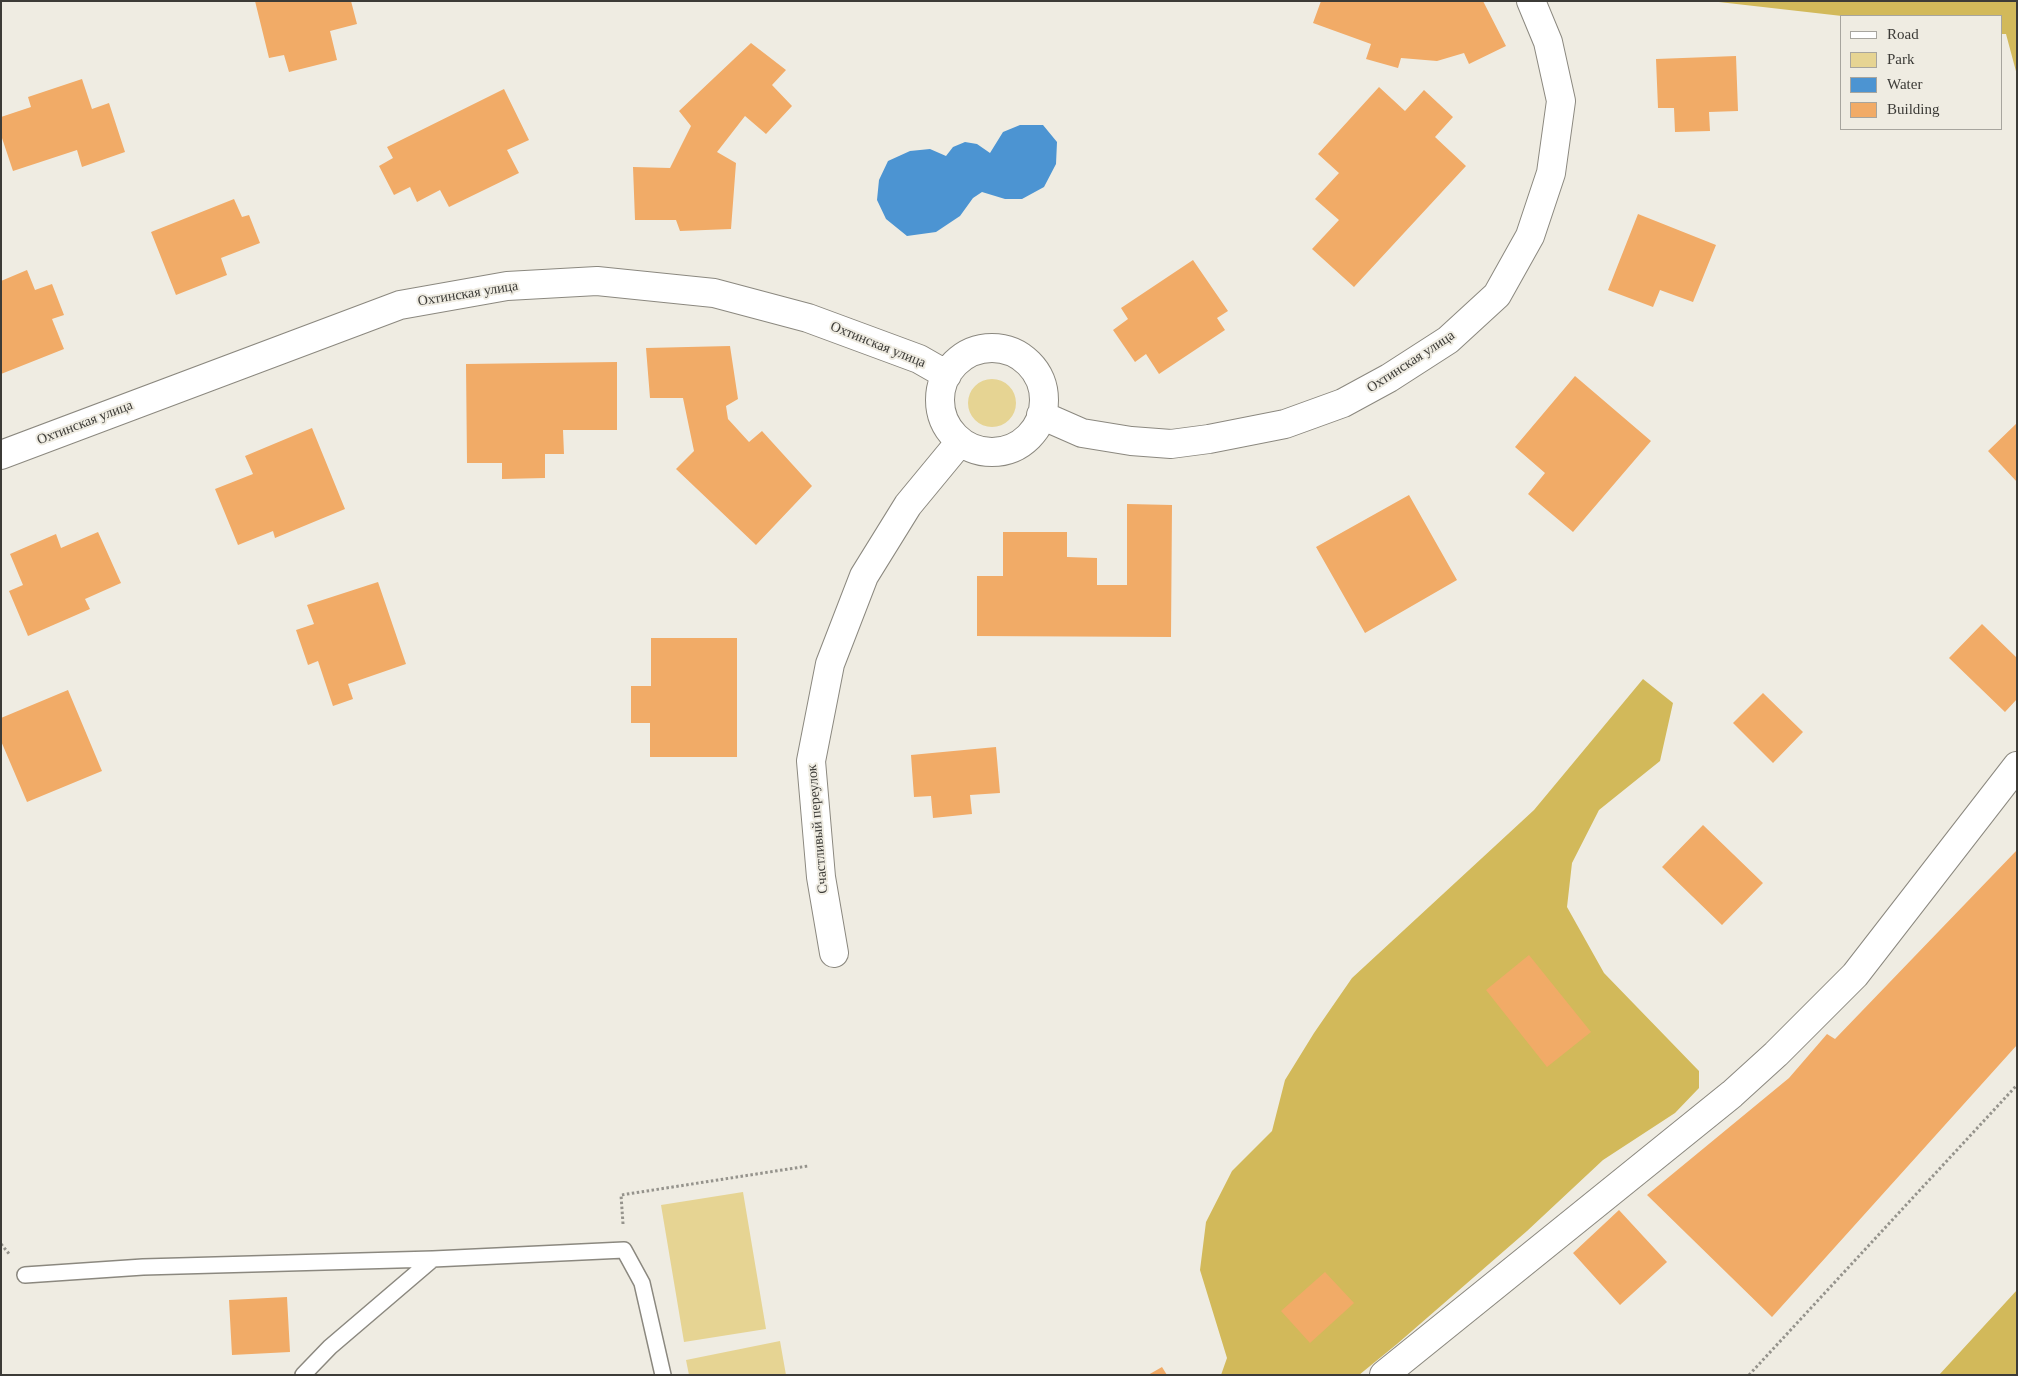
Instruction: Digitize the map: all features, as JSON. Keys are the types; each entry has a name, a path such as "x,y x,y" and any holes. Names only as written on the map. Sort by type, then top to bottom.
{"street":[{"name":"Охтинская улица","path":"1042,415 1082,433 1171,444 1209,439 1285,424 1343,403 1389,378 1448,340 1498,295 1530,236 1551,173 1561,101 1548,42 1531,1"},
{"name":"Охтинская улица","path":"1,455 400,305 508,286 597,281 714,293 808,318 919,359 947,375"},
{"path":"999,348 1025,358 1041,380 1045,407 1042,415 1034,433 1012,450 985,453 960,442 943,420 939,393 950,368 972,351 999,348"},
{"name":"Счастливый переулок","path":"834,953 821,877 811,761 830,664 864,576 908,505 960,442"},
{"path":"1384,1375 1732,1094 1776,1054 1855,975 2017,766"}],"lane":[{"path":"25,1275 143,1267 433,1259 624,1250 642,1283 663,1375"},
{"path":"303,1375 330,1347 433,1259"}],"path":[{"path":"1749,1375 2017,1085"},
{"path":"624,1250 621,1195 808,1166"}],"green space":[{"path":"987,379 997,379 1009,386 1016,398 1016,408 1009,420 997,427 987,427 979,423 972,416 968,408 968,398 972,390 979,383"},
{"path":"743,1192 766,1329 684,1342 661,1205"},
{"path":"780,1341 786,1375 689,1375 686,1360"}],"shaded area":[{"path":"1710,1 2017,1 2017,75 2006,34 2003,34 2003,15 1840,16"},
{"path":"1643,679 1673,703 1660,761 1599,810 1572,863 1567,907 1604,973 1699,1071 1699,1088 1675,1113 1603,1160 1527,1231 1359,1375 1221,1375 1227,1358 1200,1270 1206,1222 1232,1171 1272,1131 1285,1080 1314,1033 1352,978 1534,810"},
{"path":"2017,1290 2017,1375 1939,1375"}],"water":[{"path":"1020,125 1043,125 1057,142 1056,164 1044,187 1022,199 1005,199 982,192 973,198 960,216 936,232 907,236 886,219 877,200 879,180 888,161 910,151 930,149 946,156 953,147 965,142 977,144 990,153 1003,132"}],"building":[{"path":"255,1 351,1 357,24 330,31 337,60 289,72 284,55 269,58"},
{"path":"1321,1 1483,1 1506,46 1469,64 1464,53 1437,61 1401,58 1398,68 1366,59 1371,44 1313,23"},
{"path":"751,43 786,70 772,85 792,106 766,134 745,116 717,152 736,163 731,229 680,231 676,220 635,220 633,167 670,168 691,126 679,111"},
{"path":"1736,56 1738,111 1709,112 1710,131 1675,132 1674,108 1658,108 1656,59"},
{"path":"82,79 92,109 109,103 125,152 82,167 77,150 13,171 1,135 1,117 31,107 28,97"},
{"path":"1379,87 1405,111 1424,90 1453,117 1435,137 1466,166 1354,287 1312,249 1339,220 1315,199 1339,173 1318,154"},
{"path":"504,89 529,140 507,150 519,173 449,207 440,190 417,202 410,187 394,195 379,166 393,158 387,147"},
{"path":"234,199 242,217 249,215 260,243 221,258 227,275 176,295 151,232"},
{"path":"1638,214 1716,245 1693,302 1660,290 1653,307 1608,290"},
{"path":"1193,260 1228,311 1217,318 1225,330 1159,374 1146,354 1135,362 1113,330 1128,319 1121,308"},
{"path":"27,270 35,290 52,284 64,315 52,319 64,349 1,374 1,281"},
{"path":"730,346 738,399 726,406 728,419 749,442 762,431 812,486 756,545 676,469 694,451 683,398 650,398 646,348"},
{"path":"617,362 617,430 563,430 564,454 545,454 545,478 502,479 502,463 467,463 466,364"},
{"path":"1575,376 1651,441 1573,532 1528,494 1545,473 1515,447"},
{"path":"2017,423 2017,482 1988,451"},
{"path":"312,428 345,509 275,538 273,531 238,545 215,489 253,474 245,456"},
{"path":"1409,495 1457,580 1365,633 1316,547"},
{"path":"1127,504 1172,505 1171,637 977,636 977,576 1003,576 1003,532 1067,532 1067,557 1097,558 1097,585 1127,585"},
{"path":"98,532 121,583 85,599 90,609 28,636 9,591 23,585 10,554 56,534 61,548"},
{"path":"378,582 406,664 348,684 353,699 333,706 318,661 308,665 296,630 314,624 307,605"},
{"path":"1982,624 2017,658 2017,699 2005,712 1949,658"},
{"path":"651,638 737,638 737,757 650,757 650,723 631,723 631,686 651,686"},
{"path":"68,690 102,771 27,802 1,741 1,718"},
{"path":"1763,693 1803,732 1773,763 1733,723"},
{"path":"996,747 1000,793 970,795 972,814 933,818 931,796 914,797 911,755"},
{"path":"1703,825 1763,883 1722,925 1662,867"},
{"path":"2017,850 2017,1045 1772,1317 1647,1195 1789,1078 1827,1034 1835,1039"},
{"path":"1529,955 1591,1032 1547,1067 1486,990"},
{"path":"1619,1210 1667,1262 1620,1305 1573,1253"},
{"path":"1325,1272 1354,1303 1310,1343 1281,1311"},
{"path":"287,1297 290,1352 232,1355 229,1300"},
{"path":"1162,1367 1167,1375 1148,1375"}]}
